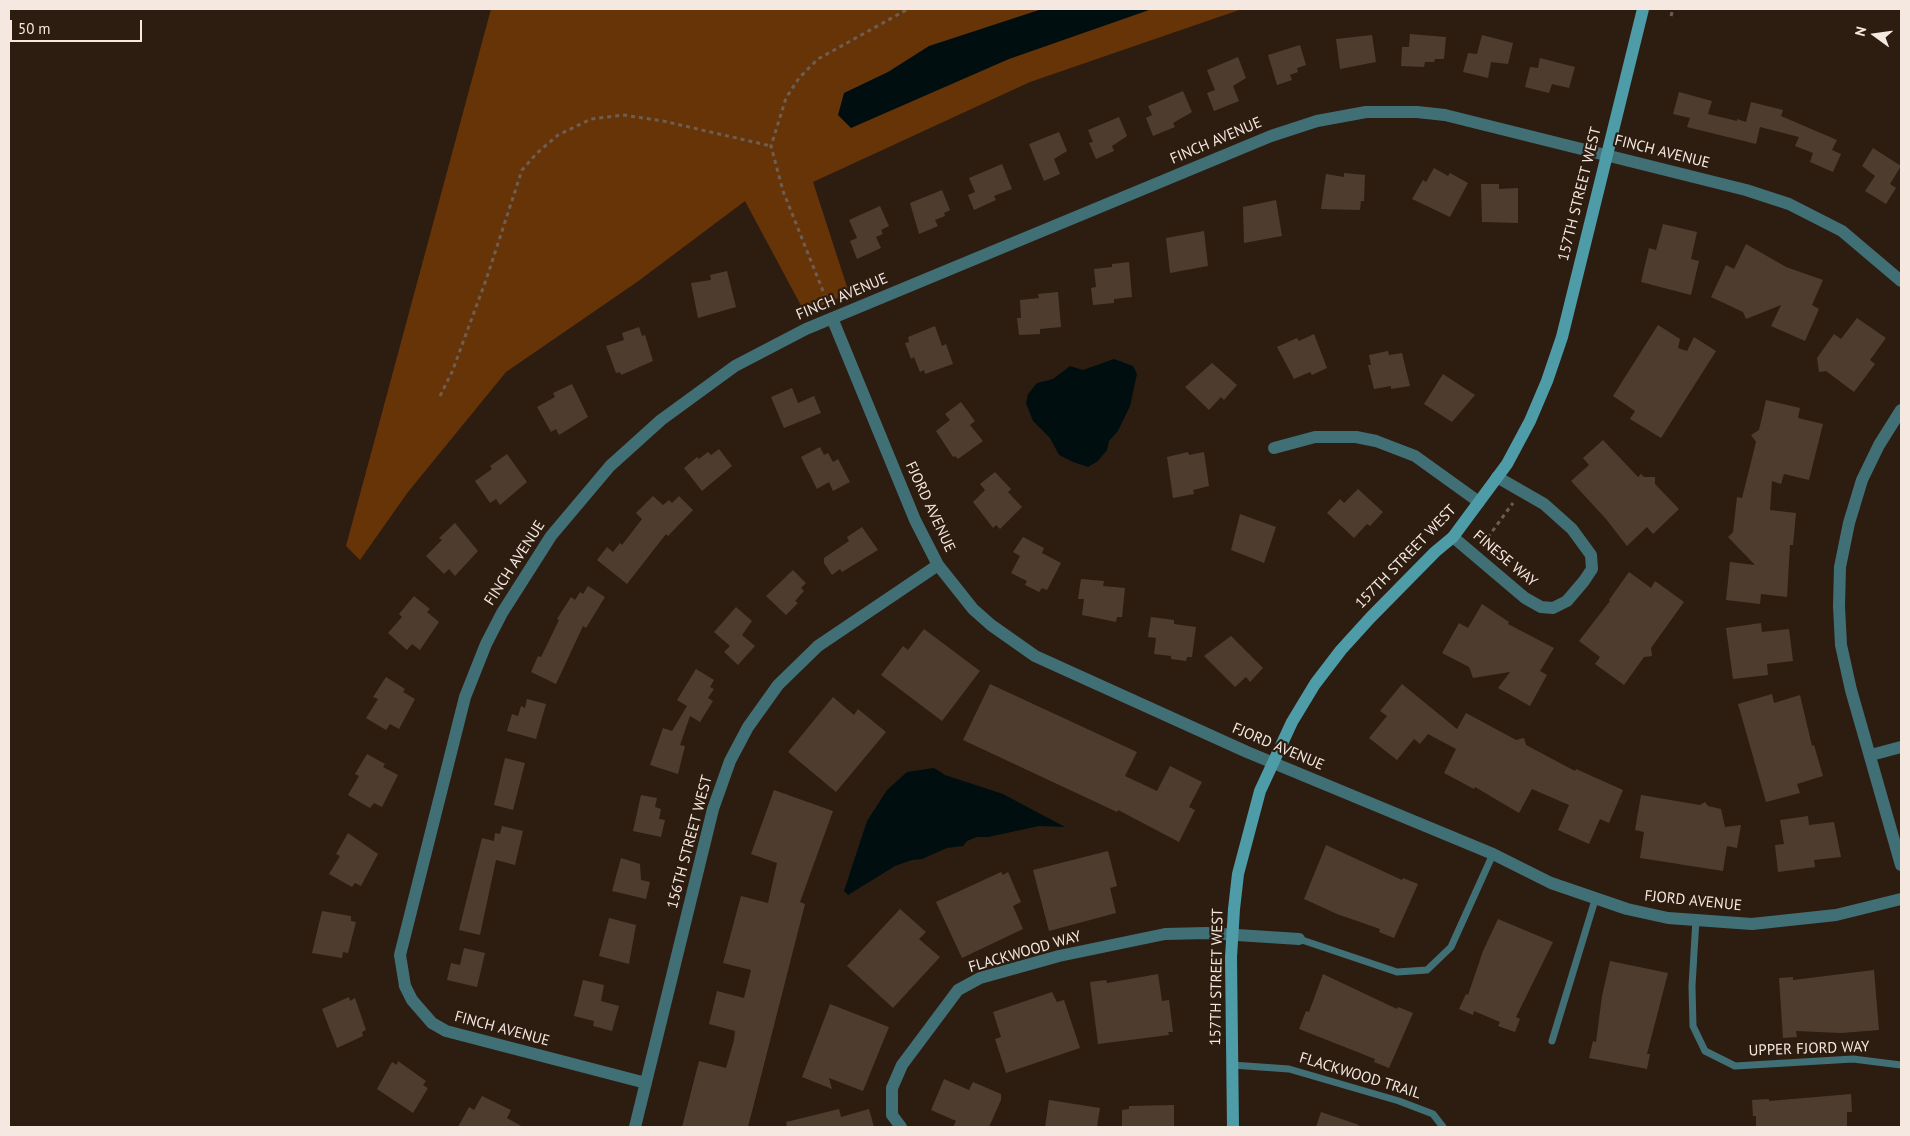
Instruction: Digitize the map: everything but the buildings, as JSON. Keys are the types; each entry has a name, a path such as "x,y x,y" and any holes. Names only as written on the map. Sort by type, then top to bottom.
{"street":[{"name":"157TH STREET WEST","path":"1233,1127 1232,934 1240,866 1255,807 1292,722 1315,684 1341,650 1435,552 1452,537 1497,477 1530,421 1547,381 1562,337 1643,9"},
{"name":"FINCH AVENUE","path":"646,1083 461,1037 432,1023 421,1012 404,986 400,955 465,697 486,644 502,613 551,536 610,466 688,398 736,366 806,329 1271,136 1295,127 1338,116 1394,111 1445,115 1746,190 1788,204 1842,231 1901,281"},
{"name":"FJORD AVENUE","path":"832,318 915,520 938,565 963,596 991,625 1035,656 1273,762 1493,854 1551,883 1595,900 1660,916 1752,924 1836,915 1901,898"},
{"path":"1901,410 1879,445 1862,480 1848,523 1840,567 1839,606 1841,645 1851,690 1901,865"},
{"path":"1274,448 1315,437 1356,437 1376,441 1415,456 1479,502"},
{"name":"FINESE WAY","path":"1452,537 1526,598 1541,608 1553,608 1567,601 1584,581 1592,569 1591,555 1572,530 1544,504 1497,477"},
{"name":"156TH STREET WEST","path":"635,1127 713,809 730,761 748,726 778,685 818,646 938,565"},
{"path":"1871,755 1901,747"},
{"name":"FLACKWOOD WAY","path":"901,1127 892,1115 892,1088 902,1065 958,990 980,978 1059,956 1165,934 1232,934 1299,938"}],"lane":[{"path":"1299,938 1396,972 1427,970 1451,947 1493,854"},
{"path":"1552,1041 1595,900"},
{"name":"UPPER FJORD WAY","path":"1696,919 1692,986 1693,1026 1705,1051 1735,1066 1853,1059 1901,1065"},
{"name":"FLACKWOOD TRAIL","path":"1232,1065 1289,1069 1399,1101 1433,1114 1443,1127"}],"path":[{"path":"828,304 783,190 771,146 786,98 799,78 818,59 902,10 908,9"},
{"path":"1671,16 1673,9"},
{"path":"440,396 452,372 486,280 522,170 536,153 558,135 591,119 623,115 771,146"},
{"path":"1483,544 1515,500"}],"shaded area":[{"path":"491,9 1242,9 1030,82 813,182 849,293 805,313 745,201 637,282 506,372 408,492 360,560 346,546"},
{"path":"1042,9 1152,9 1009,59 851,128 838,115 844,93 888,72 929,46"},
{"path":"1114,359 1133,366 1137,374 1130,406 1118,431 1109,441 1107,450 1098,461 1088,467 1059,455 1050,438 1033,421 1026,403 1028,394 1037,383 1053,379 1070,366 1083,370"},
{"path":"934,768 945,775 1003,794 1065,827 1039,826 988,837 977,837 967,841 963,846 947,848 922,859 912,860 895,866 848,895 844,891 867,821 887,790 907,772"}]}
